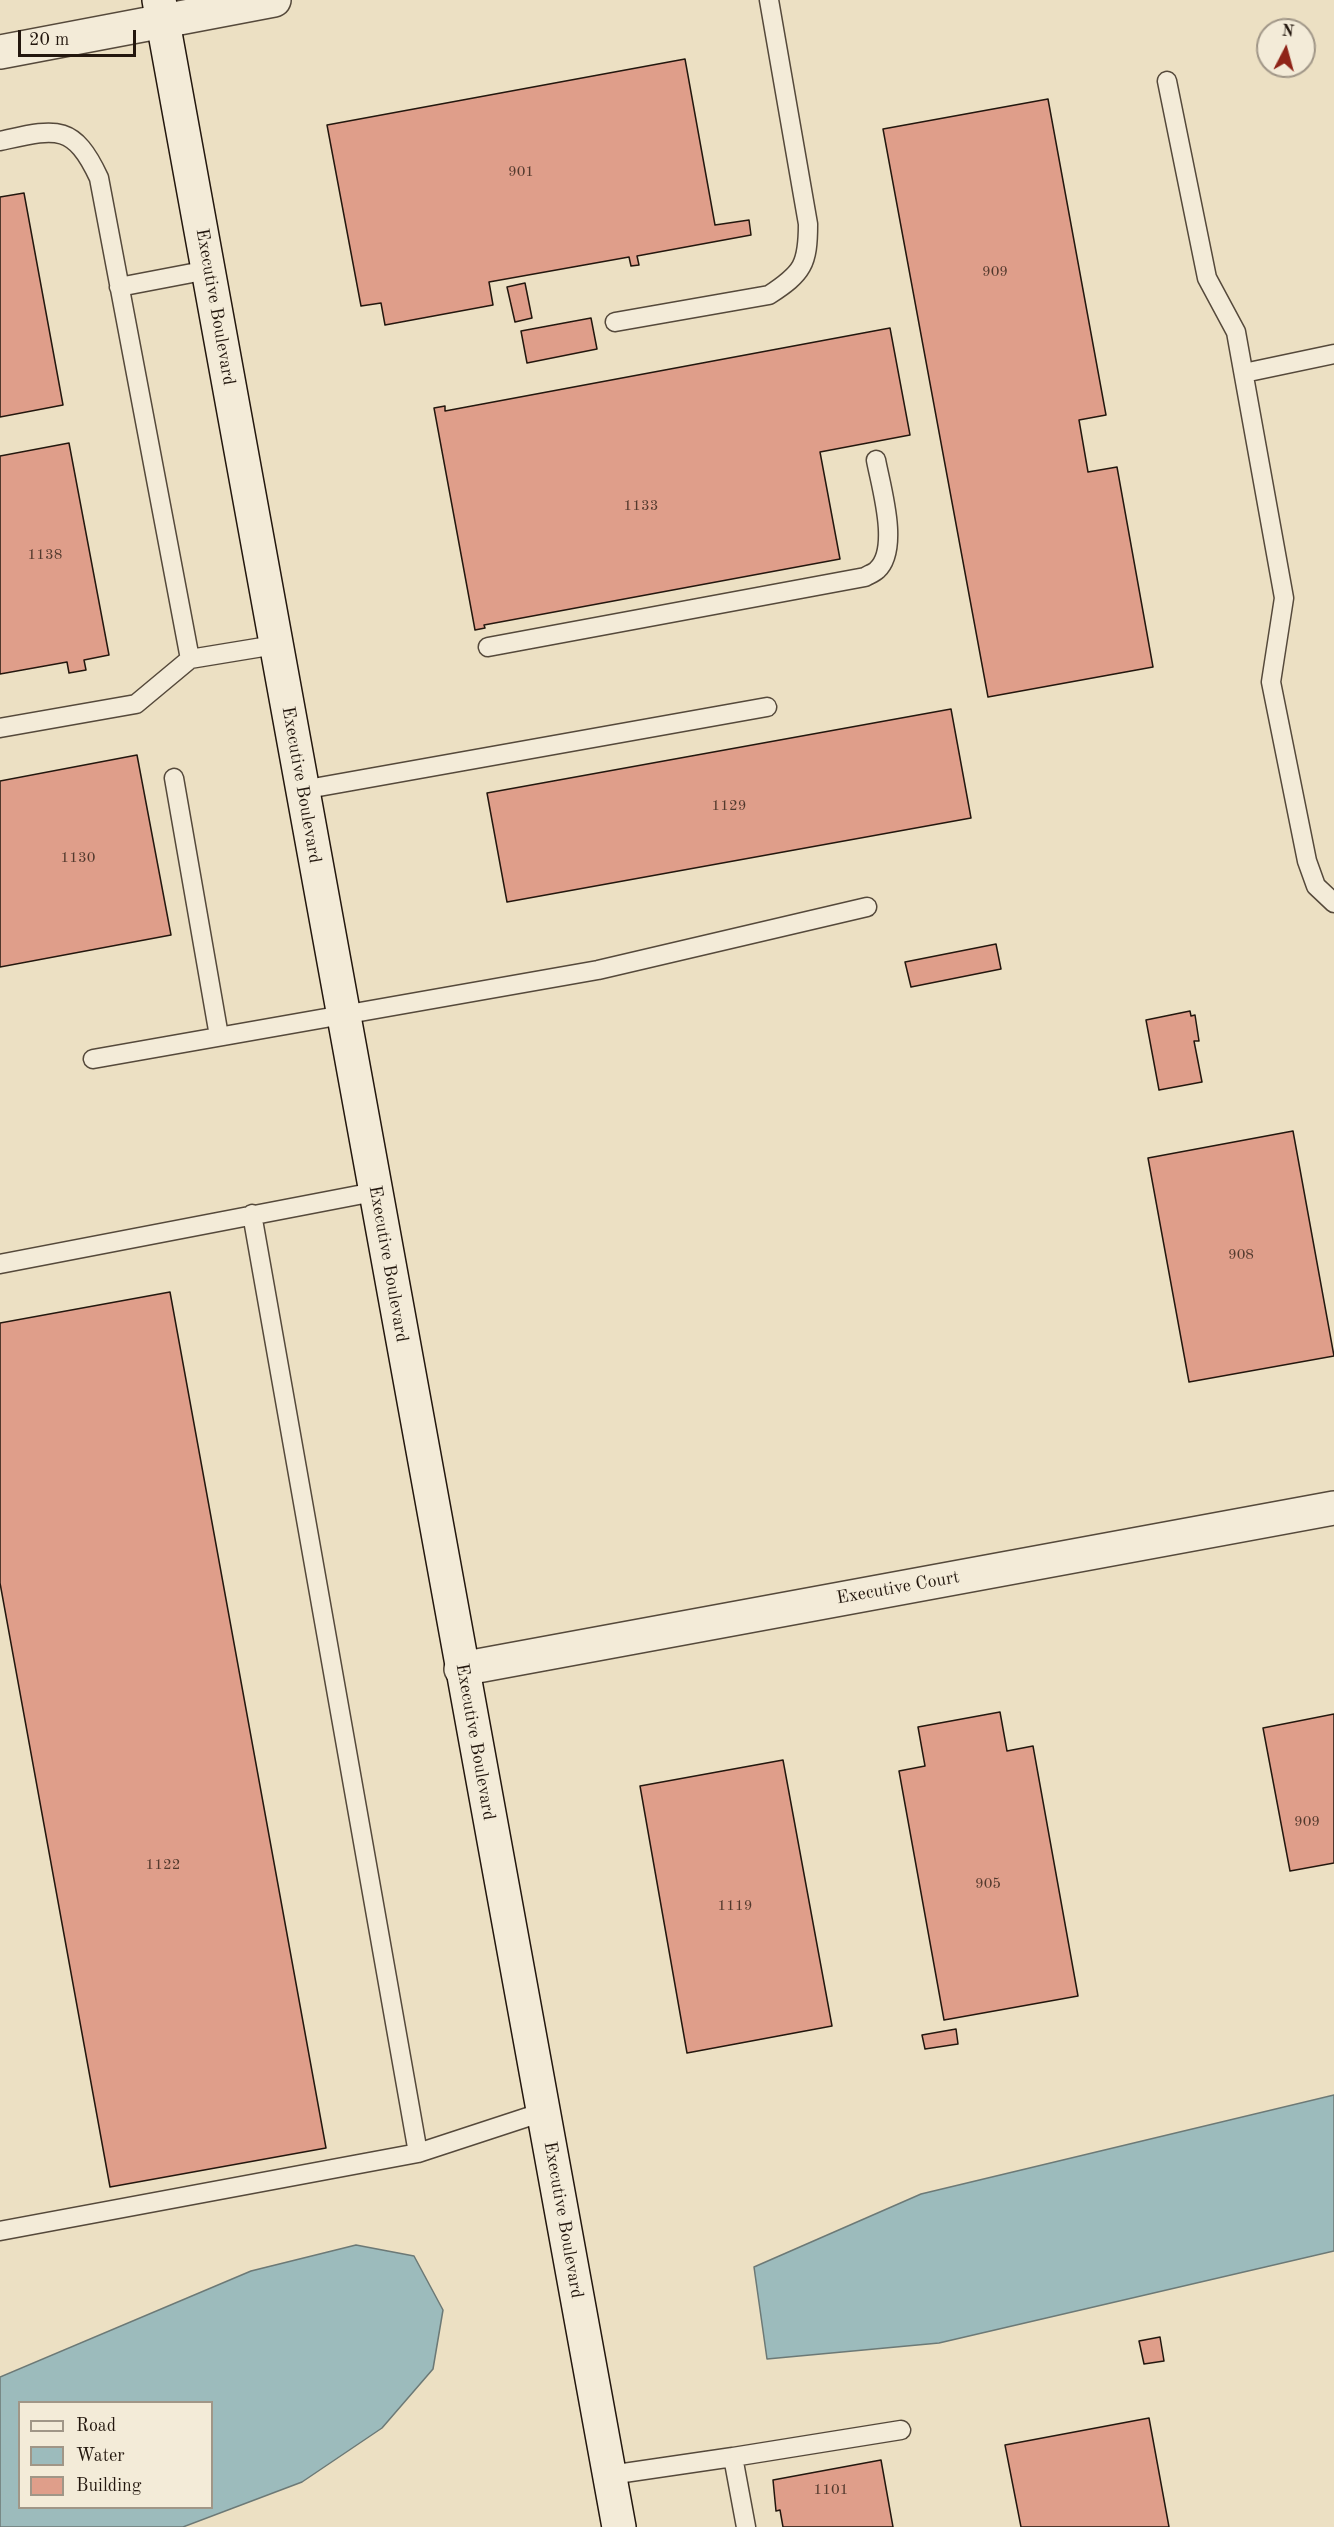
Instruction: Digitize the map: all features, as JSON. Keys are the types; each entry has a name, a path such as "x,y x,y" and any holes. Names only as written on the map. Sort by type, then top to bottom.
{"street":[{"path":"0,52 161,10 274,0"},
{"name":"Executive Boulevard","path":"161,10 461,1669 619,2527"},
{"name":"Executive Court","path":"461,1669 1334,1508"}],"lane":[{"path":"615,322 769,295 789,282 802,269 808,251 808,224 769,0"},
{"path":"1167,81 1207,278 1236,332 1244,373 1284,598 1271,682 1306,861 1316,886 1334,903"},
{"path":"0,141 43,132 64,134 86,151 99,178 190,659"},
{"path":"119,287 208,270"},
{"path":"1244,373 1334,354"},
{"path":"488,647 865,577 878,570 887,554 889,534 876,460"},
{"path":"0,728 136,704 190,659 275,645"},
{"path":"302,790 767,707"},
{"path":"174,778 219,1036"},
{"path":"93,1059 598,970 867,907"},
{"path":"0,1264 375,1192"},
{"path":"252,1214 418,2153"},
{"path":"0,2232 418,2153 543,2112"},
{"path":"610,2475 901,2430"},
{"path":"733,2457 746,2527"}],"water":[{"path":"1334,2095 1334,2251 939,2343 767,2359 754,2267 921,2194"},
{"path":"356,2245 414,2256 443,2310 433,2369 382,2428 302,2482 183,2527 0,2527 0,2377 251,2271"}],"building":[{"path":"685,59 715,225 749,220 751,235 637,256 639,265 631,266 629,257 489,282 493,305 385,325 381,303 361,306 327,125"},
{"path":"1048,99 1106,415 1079,420 1088,472 1117,467 1153,667 988,697 883,129"},
{"path":"24,193 63,405 0,417 0,197"},
{"path":"525,283 532,318 515,322 507,287"},
{"path":"591,318 597,349 527,363 521,331"},
{"path":"890,328 910,435 820,452 840,559 484,625 485,628 475,630 434,408 445,406 445,411"},
{"path":"69,443 109,655 84,660 86,670 69,673 67,662 0,674 0,456"},
{"path":"951,709 971,818 507,902 487,793"},
{"path":"137,755 171,935 0,967 0,781"},
{"path":"996,944 1001,969 911,987 905,962"},
{"path":"1190,1011 1191,1016 1195,1015 1199,1041 1194,1041 1202,1082 1159,1090 1146,1020"},
{"path":"1293,1131 1334,1356 1189,1382 1148,1158"},
{"path":"170,1292 326,2148 110,2187 0,1583 0,1323"},
{"path":"1000,1712 1007,1751 1033,1746 1078,1996 944,2020 899,1771 925,1766 918,1727"},
{"path":"1334,1714 1334,1863 1290,1871 1263,1728"},
{"path":"783,1760 832,2026 687,2053 640,1786"},
{"path":"956,2029 958,2044 925,2049 922,2035"},
{"path":"1160,2337 1164,2361 1144,2364 1139,2341"},
{"path":"1149,2418 1169,2527 1021,2527 1005,2445"},
{"path":"881,2460 893,2527 783,2527 780,2510 776,2511 773,2480"}]}
